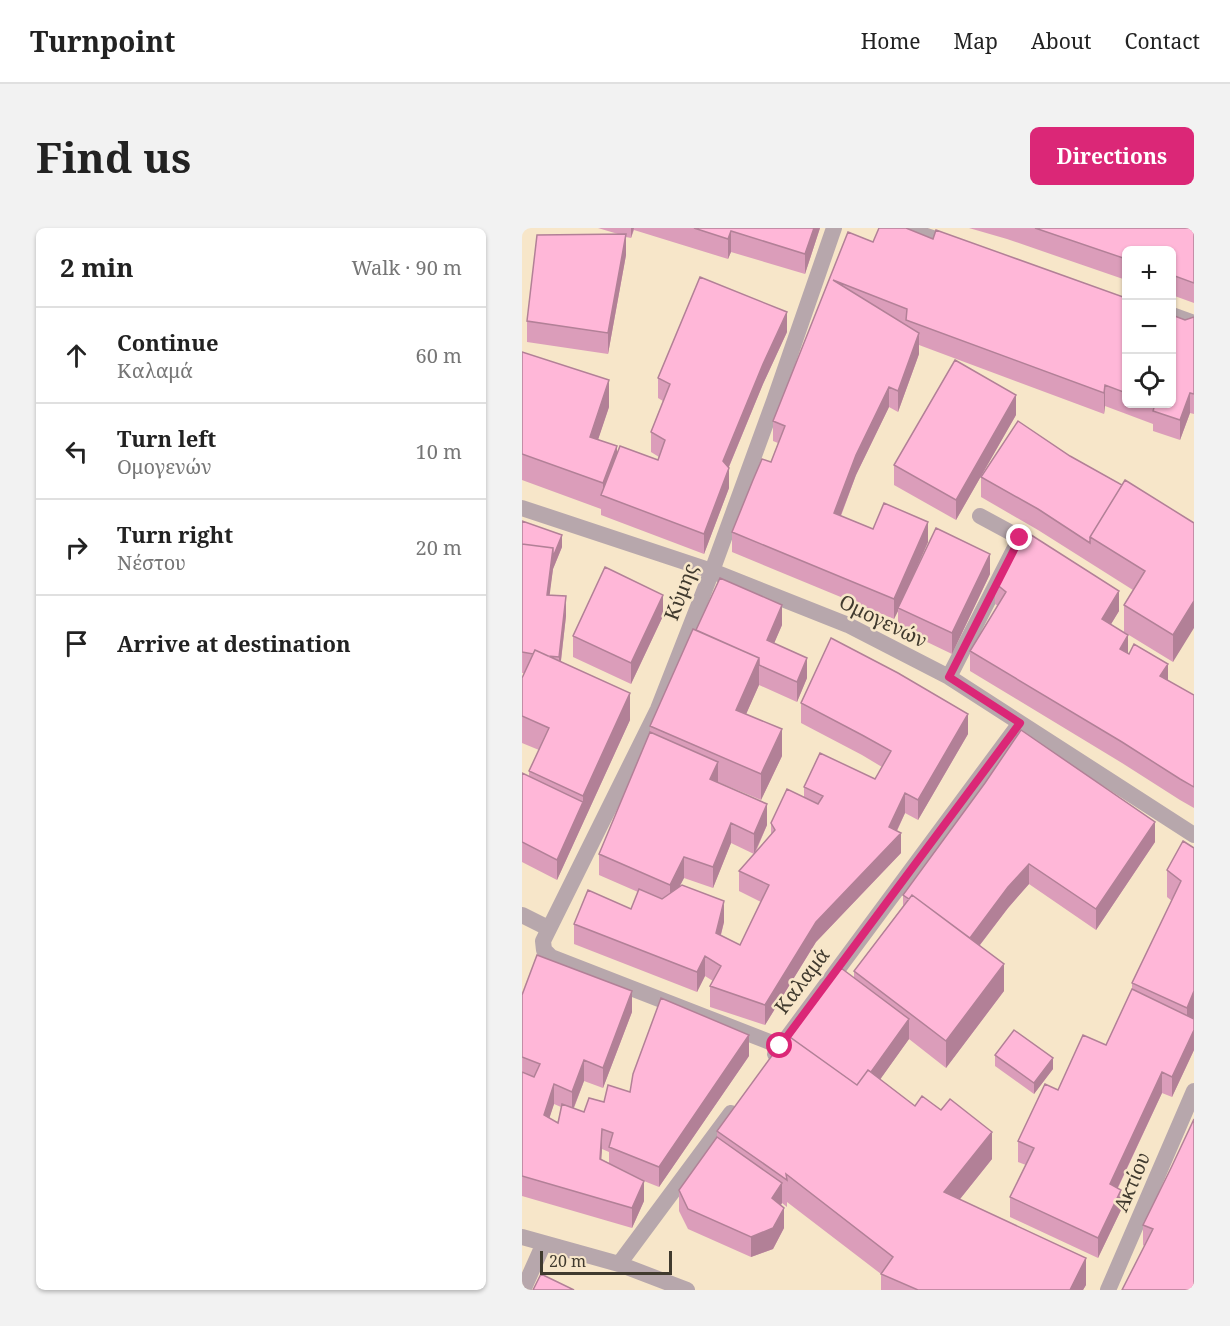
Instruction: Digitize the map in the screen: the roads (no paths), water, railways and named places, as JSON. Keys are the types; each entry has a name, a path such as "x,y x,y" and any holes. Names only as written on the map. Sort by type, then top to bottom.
{"street":[{"name":"Κύμης","path":"780,1046 551,957 544,950 543,941 658,709 712,571 834,228"},
{"path":"902,228 969,250"},
{"path":"1176,316 1194,323"},
{"name":"Ομογενών","path":"522,508 712,571 848,625 949,677 1194,835"},
{"path":"980,516 1039,548"},
{"path":"949,677 1020,538"},
{"name":"Καλαμά","path":"766,1065 1020,723"},
{"path":"522,915 548,928"},
{"name":"Ακτίου","path":"1108,1290 1194,1091"},
{"path":"619,1264 738,1103"},
{"path":"522,1237 619,1264 687,1290"},
{"path":"523,1290 544,1243"}]}
